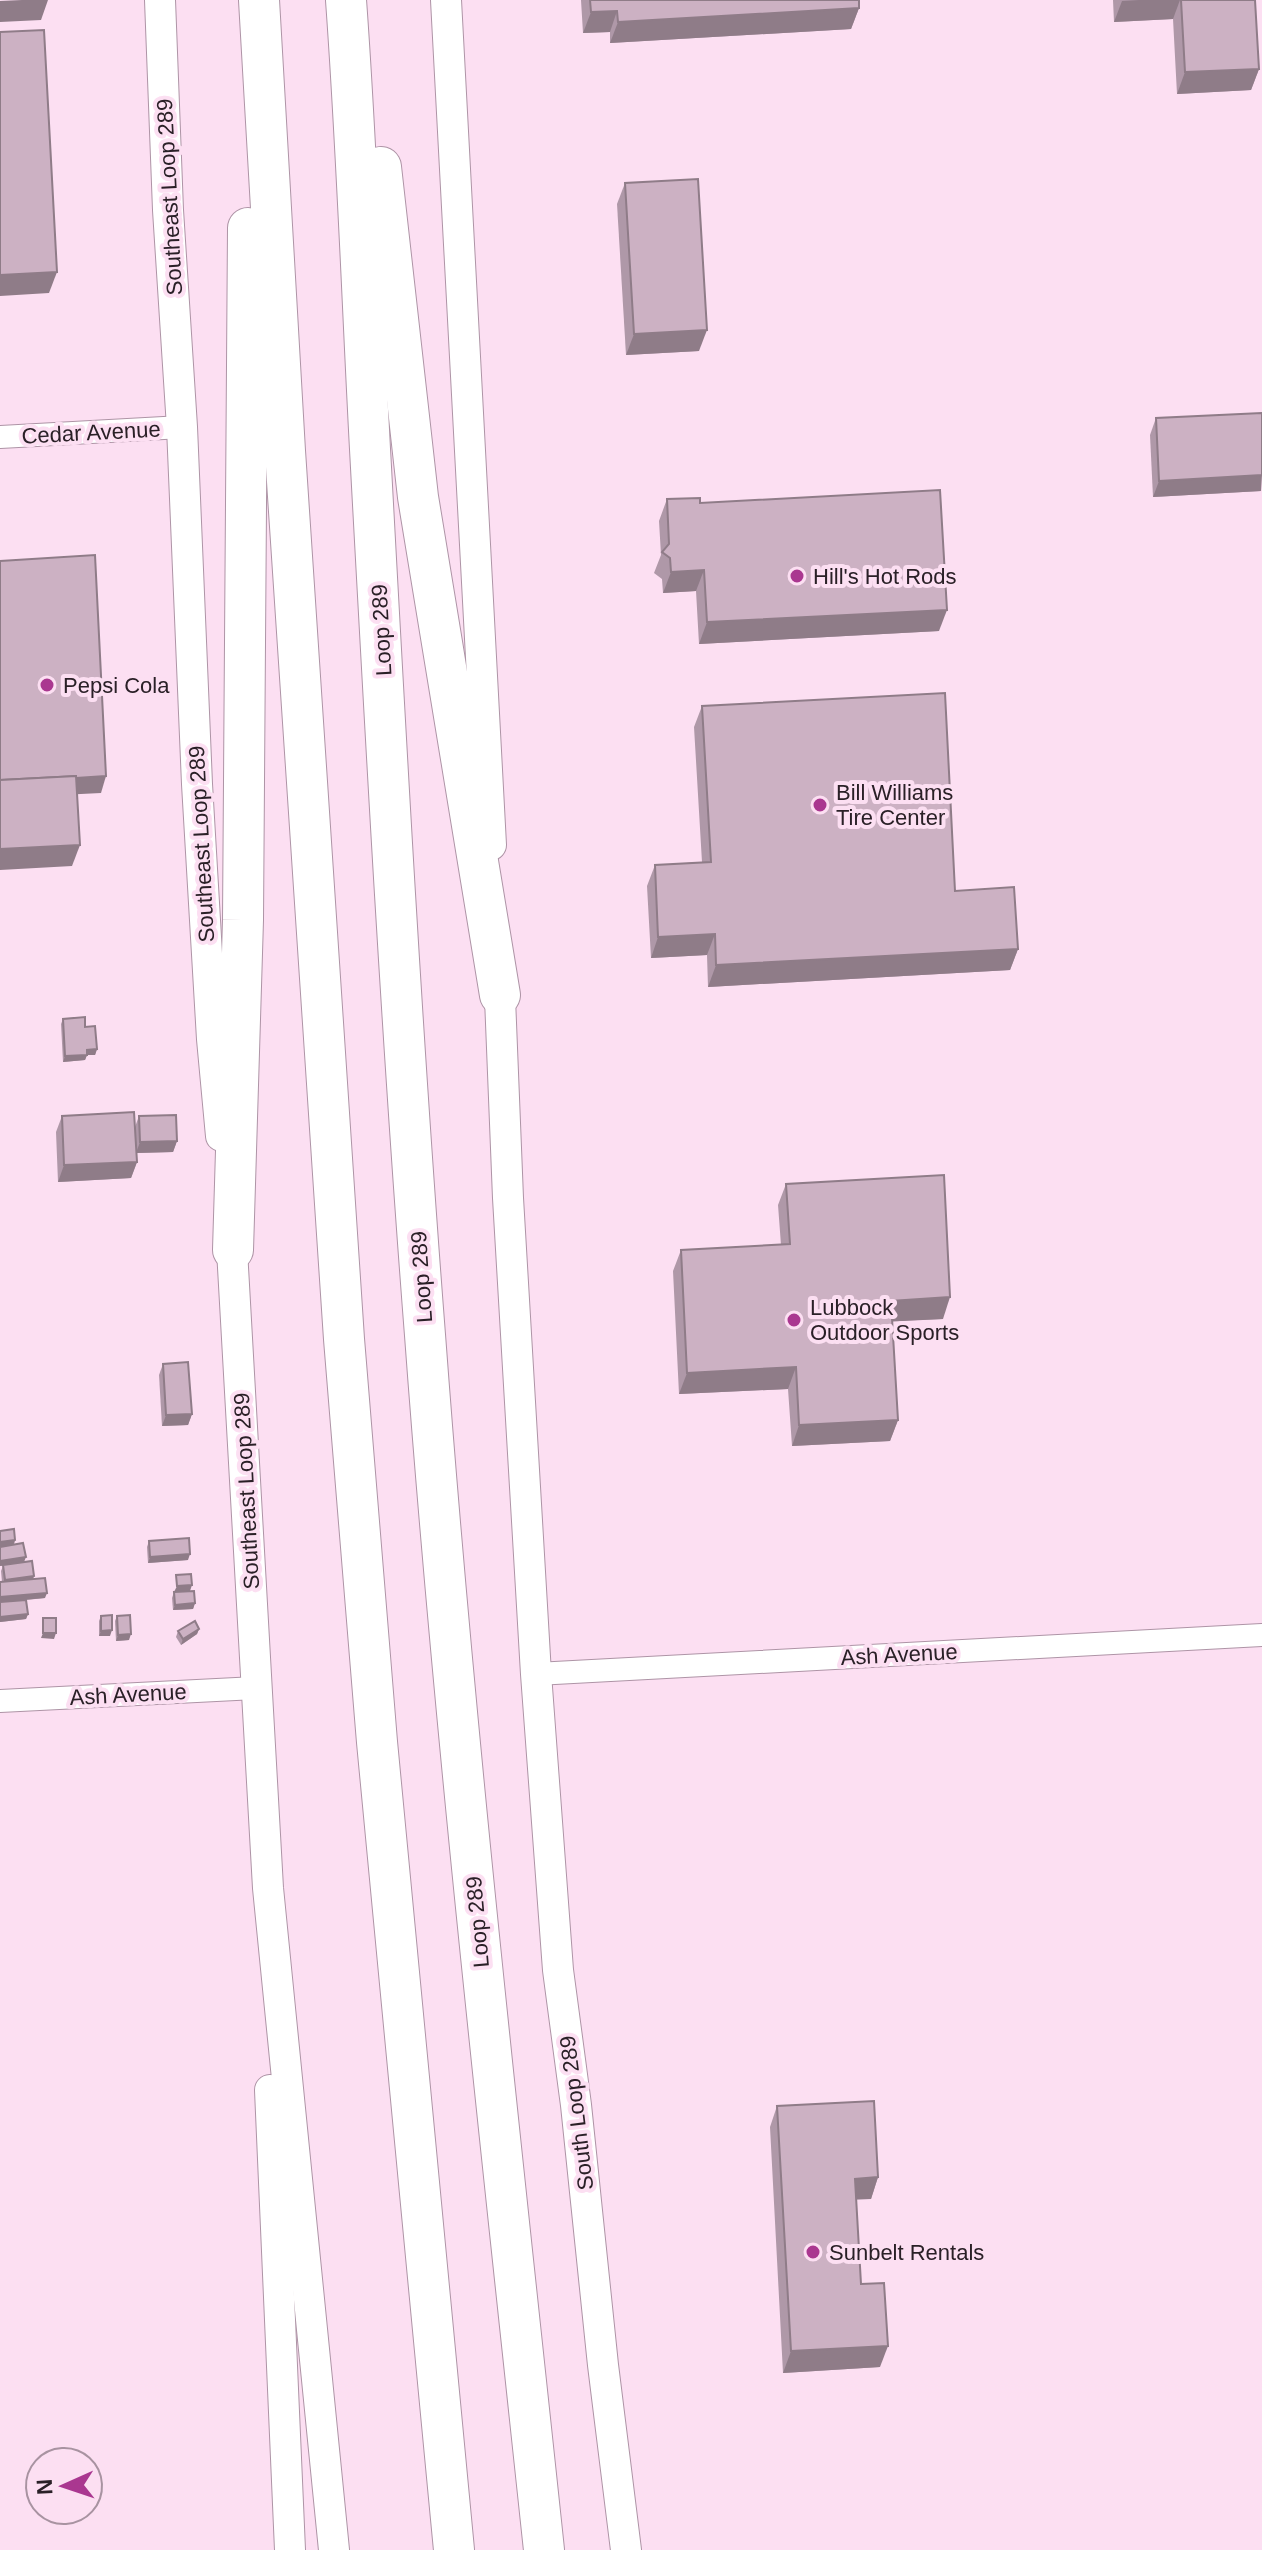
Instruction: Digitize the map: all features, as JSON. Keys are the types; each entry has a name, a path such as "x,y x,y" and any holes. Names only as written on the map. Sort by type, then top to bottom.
{"highway":[{"path":"233,1250 243,904 249,126 244,0"},
{"path":"259,0 284,435 344,1339 377,1742 454,2550"},
{"path":"349,0 371,73 418,497 500,995"},
{"name":"Loop 289","path":"349,0 372,480 424,1330 484,1998 544,2550"}],"main road":[{"name":"Southeast Loop 289","path":"160,0 168,210 182,427 212,1039 233,1250 256,1688"},
{"path":"446,0 500,995 508,1198 536,1674"},
{"name":"South Loop 289","path":"536,1674 558,1970 626,2550"},
{"path":"256,1688 268,1888 334,2550"},
{"path":"268,1888 265,1953 290,2550"}],"street":[{"name":"Cedar Avenue","path":"0,437 182,427"},
{"name":"Ash Avenue","path":"536,1674 1262,1635"},
{"name":"Ash Avenue","path":"0,1701 256,1688"}],"building":[{"path":"590,0 859,0 859,8 618,22 617,11 591,12"},
{"path":"1181,0 1255,0 1259,69 1185,72"},
{"path":"44,30 57,272 0,275 0,32"},
{"path":"698,179 707,330 634,334 625,183"},
{"path":"1262,413 1262,475 1159,481 1156,418"},
{"name":"Hill's Hot Rods","path":"940,490 947,610 707,622 704,570 671,572 670,558 662,552 669,544 667,499 700,498 700,503"},
{"name":"Pepsi Cola","path":"95,555 106,776 0,780 0,561"},
{"name":"Bill Williams Tire Center","path":"945,693 955,891 1014,887 1018,949 716,965 715,934 658,937 655,865 711,862 702,706"},
{"path":"76,776 80,845 0,849 0,780"},
{"path":"85,1017 85,1027 95,1026 97,1049 87,1050 87,1055 65,1056 63,1019"},
{"path":"134,1112 137,1162 64,1165 62,1116"},
{"path":"176,1115 177,1141 140,1142 139,1116"},
{"name":"Lubbock Outdoor Sports","path":"944,1175 950,1297 891,1301 898,1420 799,1425 796,1367 687,1373 681,1250 790,1244 786,1184"},
{"path":"188,1362 192,1414 166,1415 163,1364"},
{"path":"14,1529 15,1540 0,1542 0,1531"},
{"path":"189,1538 190,1554 150,1557 149,1541"},
{"path":"23,1543 26,1557 0,1561 0,1547"},
{"path":"32,1561 34,1576 5,1580 3,1565"},
{"path":"191,1574 192,1585 177,1586 176,1575"},
{"path":"45,1578 47,1593 0,1597 0,1582"},
{"path":"194,1591 195,1603 175,1605 174,1592"},
{"path":"26,1600 28,1614 0,1617 0,1602"},
{"path":"112,1615 112,1630 101,1631 101,1616"},
{"path":"130,1615 131,1634 118,1635 117,1616"},
{"path":"43,1618 56,1618 56,1633 43,1633"},
{"path":"195,1621 199,1629 183,1639 178,1631"},
{"name":"Sunbelt Rentals","path":"874,2101 878,2177 855,2179 861,2284 884,2283 888,2346 791,2351 777,2106"}],"place":[{"name":"Hill's Hot Rods","path":"797,576"},
{"name":"Pepsi Cola","path":"47,685"},
{"name":"Bill Williams Tire Center","path":"820,805"},
{"name":"Lubbock Outdoor Sports","path":"794,1320"},
{"name":"Sunbelt Rentals","path":"813,2252"}]}
